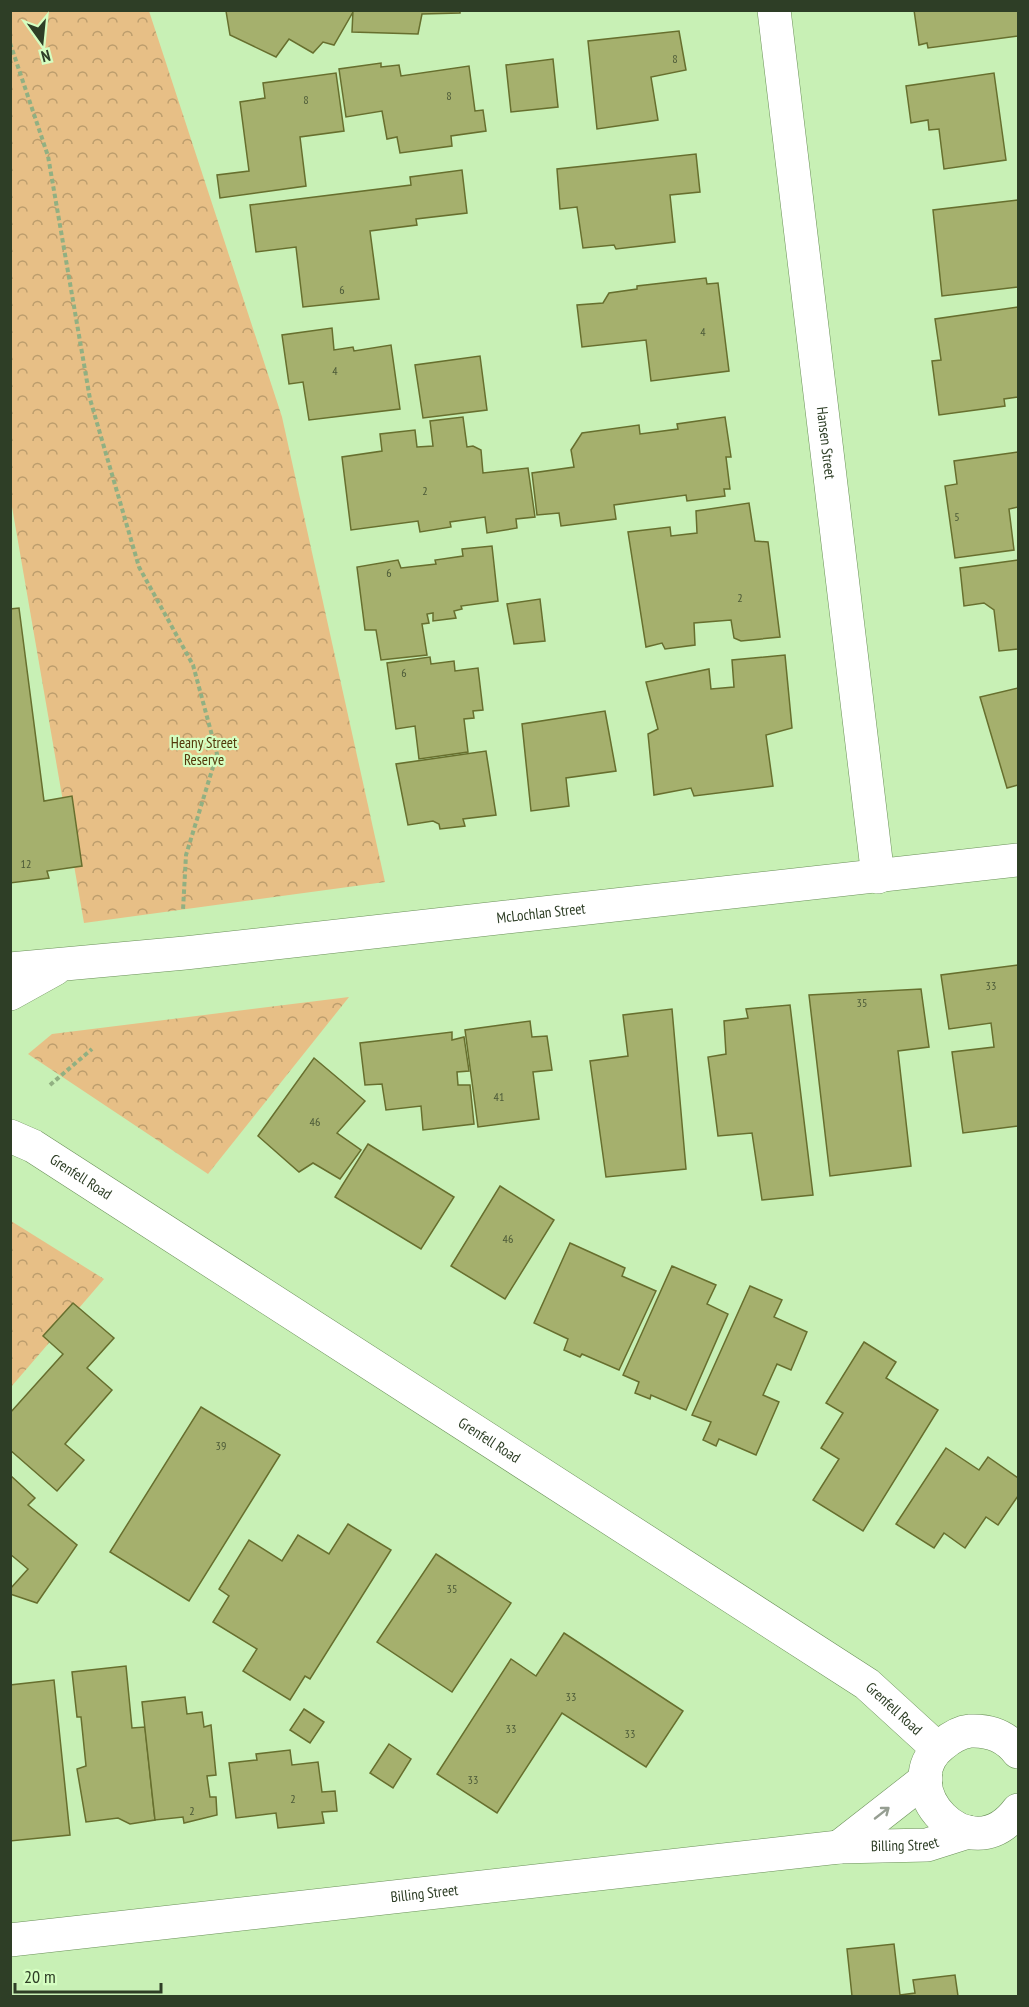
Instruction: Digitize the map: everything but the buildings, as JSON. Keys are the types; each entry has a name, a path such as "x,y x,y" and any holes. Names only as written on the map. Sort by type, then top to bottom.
{"street":[{"name":"Hansen Street","path":"774,10 878,877"},
{"name":"McLochlan Street","path":"10,969 185,953 1018,860"},
{"name":"McLochlan Street","path":"10,994 64,964"},
{"name":"Grenfell Road","path":"10,1122 22,1141 867,1684 937,1748"},
{"path":"968,1832 953,1827 942,1819 927,1794 926,1779 929,1763 937,1748 965,1732 982,1730 1012,1743 1018,1752"},
{"name":"Billing Street","path":"839,1847 926,1779"},
{"name":"Billing Street","path":"10,1940 839,1847 927,1845 968,1832 983,1833 1016,1817"}],"path":[{"path":"10,43 48,156 90,399 96,421 139,567 193,665 217,754 186,855 183,905 185,953"},
{"path":"50,1085 92,1049"}],"green space":[{"name":"Heany Street Reserve","path":"10,11 149,11 282,417 385,882 84,923 11,501"},
{"path":"349,997 208,1174 28,1054 52,1034"},
{"path":"11,1221 104,1279 11,1387"}]}
